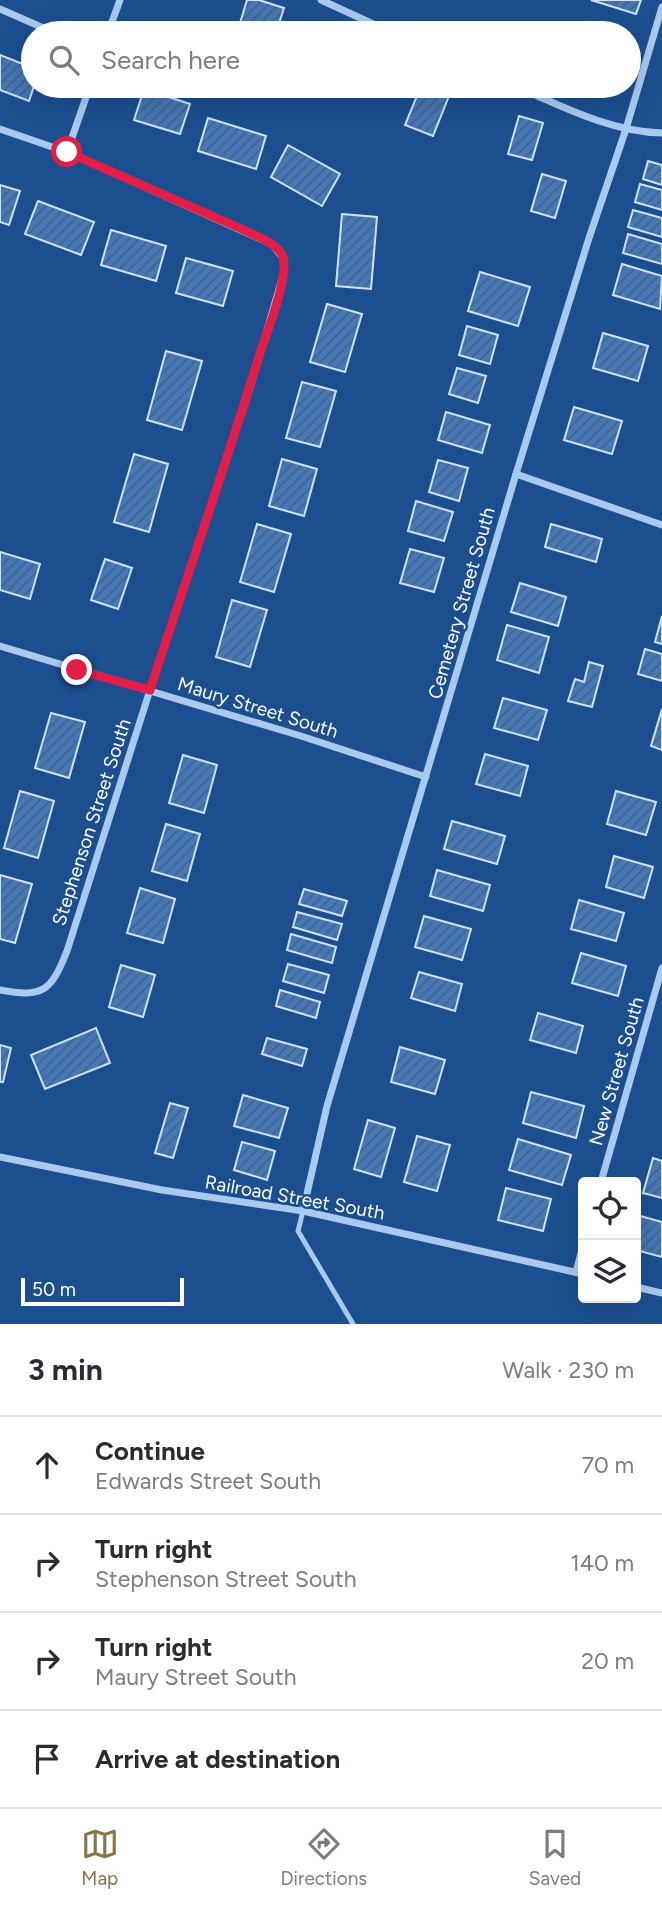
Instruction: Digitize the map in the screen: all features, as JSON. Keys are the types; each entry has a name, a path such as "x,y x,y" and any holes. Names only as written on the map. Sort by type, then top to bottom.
{"street":[{"path":"112,21 120,0"},
{"path":"321,0 367,21"},
{"name":"Cemetery Street South","path":"641,79 662,8"},
{"path":"0,9 28,21"},
{"path":"0,129 67,152 86,98"},
{"path":"545,98 626,129 662,133"},
{"name":"Cemetery Street South","path":"303,1210 327,1106 516,474 635,98"},
{"name":"Stephenson Street South","path":"0,990 24,995 37,993 52,983 67,951 284,272 283,258 272,244 67,152"},
{"path":"516,474 662,525"},
{"name":"Maury Street South","path":"0,646 301,736 426,777"},
{"name":"New Street South","path":"602,1177 662,968"},
{"name":"Railroad Street South","path":"0,1157 162,1190 303,1210 578,1273"},
{"path":"641,1288 662,1293"}],"lane":[{"path":"303,1210 298,1231 353,1324"}],"building":[{"path":"247,0 259,0 284,8 280,21 241,21"},
{"path":"591,0 641,0 636,14"},
{"path":"0,55 21,63 21,98 0,90"},
{"path":"141,98 172,98 190,104 180,134 134,120"},
{"path":"416,98 448,98 433,136 405,125"},
{"path":"519,116 543,123 532,160 508,154"},
{"path":"208,118 266,136 256,169 198,151"},
{"path":"288,145 340,174 322,206 271,177"},
{"path":"648,161 662,165 662,185 643,179"},
{"path":"542,174 566,181 555,218 531,211"},
{"path":"640,184 662,190 662,210 635,202"},
{"path":"0,185 20,191 9,225 0,222"},
{"path":"38,201 94,222 81,255 25,234"},
{"path":"633,210 662,218 662,237 628,227"},
{"path":"342,214 377,217 371,289 336,286"},
{"path":"111,230 166,246 156,281 101,265"},
{"path":"628,234 662,244 662,264 623,253"},
{"path":"186,258 233,271 223,306 176,293"},
{"path":"622,264 662,276 660,309 613,295"},
{"path":"480,272 530,287 518,326 468,311"},
{"path":"327,304 362,314 345,372 310,362"},
{"path":"467,326 498,335 490,364 459,355"},
{"path":"603,333 648,346 638,381 593,368"},
{"path":"166,351 202,361 182,430 147,420"},
{"path":"457,368 486,376 478,403 449,394"},
{"path":"302,382 336,391 320,447 286,438"},
{"path":"574,407 622,421 612,454 564,440"},
{"path":"446,412 490,425 482,453 438,440"},
{"path":"134,454 168,464 149,532 114,522"},
{"path":"282,459 317,469 304,516 269,506"},
{"path":"438,460 468,468 459,501 429,492"},
{"path":"416,501 453,512 444,541 408,531"},
{"path":"257,524 291,534 274,592 240,582"},
{"path":"551,524 602,539 596,562 545,547"},
{"path":"410,549 444,558 434,592 400,583"},
{"path":"0,552 40,564 30,599 0,590"},
{"path":"105,559 132,568 118,609 91,600"},
{"path":"520,583 566,597 558,626 511,612"},
{"path":"232,600 267,610 250,667 216,657"},
{"path":"662,616 662,644 655,642"},
{"path":"507,625 549,637 539,673 497,660"},
{"path":"645,649 662,654 662,681 638,674"},
{"path":"589,662 603,666 592,707 568,701 575,679 584,682"},
{"path":"503,698 547,710 538,740 494,728"},
{"path":"662,709 662,750 651,746"},
{"path":"51,713 85,722 69,778 35,768"},
{"path":"485,754 528,766 520,796 476,784"},
{"path":"183,755 217,765 204,813 169,803"},
{"path":"20,791 54,801 38,858 4,848"},
{"path":"616,791 656,802 646,835 607,824"},
{"path":"452,821 505,836 497,864 444,849"},
{"path":"166,824 200,834 187,881 152,871"},
{"path":"614,856 653,867 644,898 606,887"},
{"path":"437,870 490,885 483,911 430,896"},
{"path":"0,875 32,884 15,943 0,939"},
{"path":"140,888 175,899 163,943 127,933"},
{"path":"304,889 347,901 342,916 299,904"},
{"path":"579,900 624,913 616,941 571,929"},
{"path":"297,912 342,924 337,940 293,927"},
{"path":"424,916 471,929 462,960 415,947"},
{"path":"291,934 336,947 332,963 287,950"},
{"path":"581,953 626,966 618,996 572,983"},
{"path":"288,964 329,975 324,993 283,981"},
{"path":"121,965 155,975 143,1017 109,1007"},
{"path":"419,972 462,984 455,1011 411,998"},
{"path":"280,990 320,1002 316,1018 276,1006"},
{"path":"538,1013 583,1026 576,1053 530,1040"},
{"path":"96,1028 110,1063 45,1089 31,1055"},
{"path":"267,1038 307,1049 302,1066 262,1054"},
{"path":"0,1045 11,1048 3,1082 0,1082"},
{"path":"400,1047 445,1060 435,1094 391,1082"},
{"path":"531,1092 584,1106 576,1138 523,1123"},
{"path":"243,1095 288,1108 279,1138 234,1126"},
{"path":"170,1103 188,1108 173,1158 155,1153"},
{"path":"368,1120 395,1128 381,1177 354,1169"},
{"path":"417,1136 450,1145 437,1191 404,1182"},
{"path":"518,1139 571,1155 562,1185 509,1170"},
{"path":"242,1142 275,1151 267,1180 234,1170"},
{"path":"653,1158 662,1161 662,1198 643,1193"},
{"path":"506,1188 551,1199 543,1231 498,1220"},
{"path":"641,1216 662,1222 662,1257 641,1251"}],"route":[{"path":"67,152 272,244 283,258 284,272 251,386 150,690 77,670"}]}
